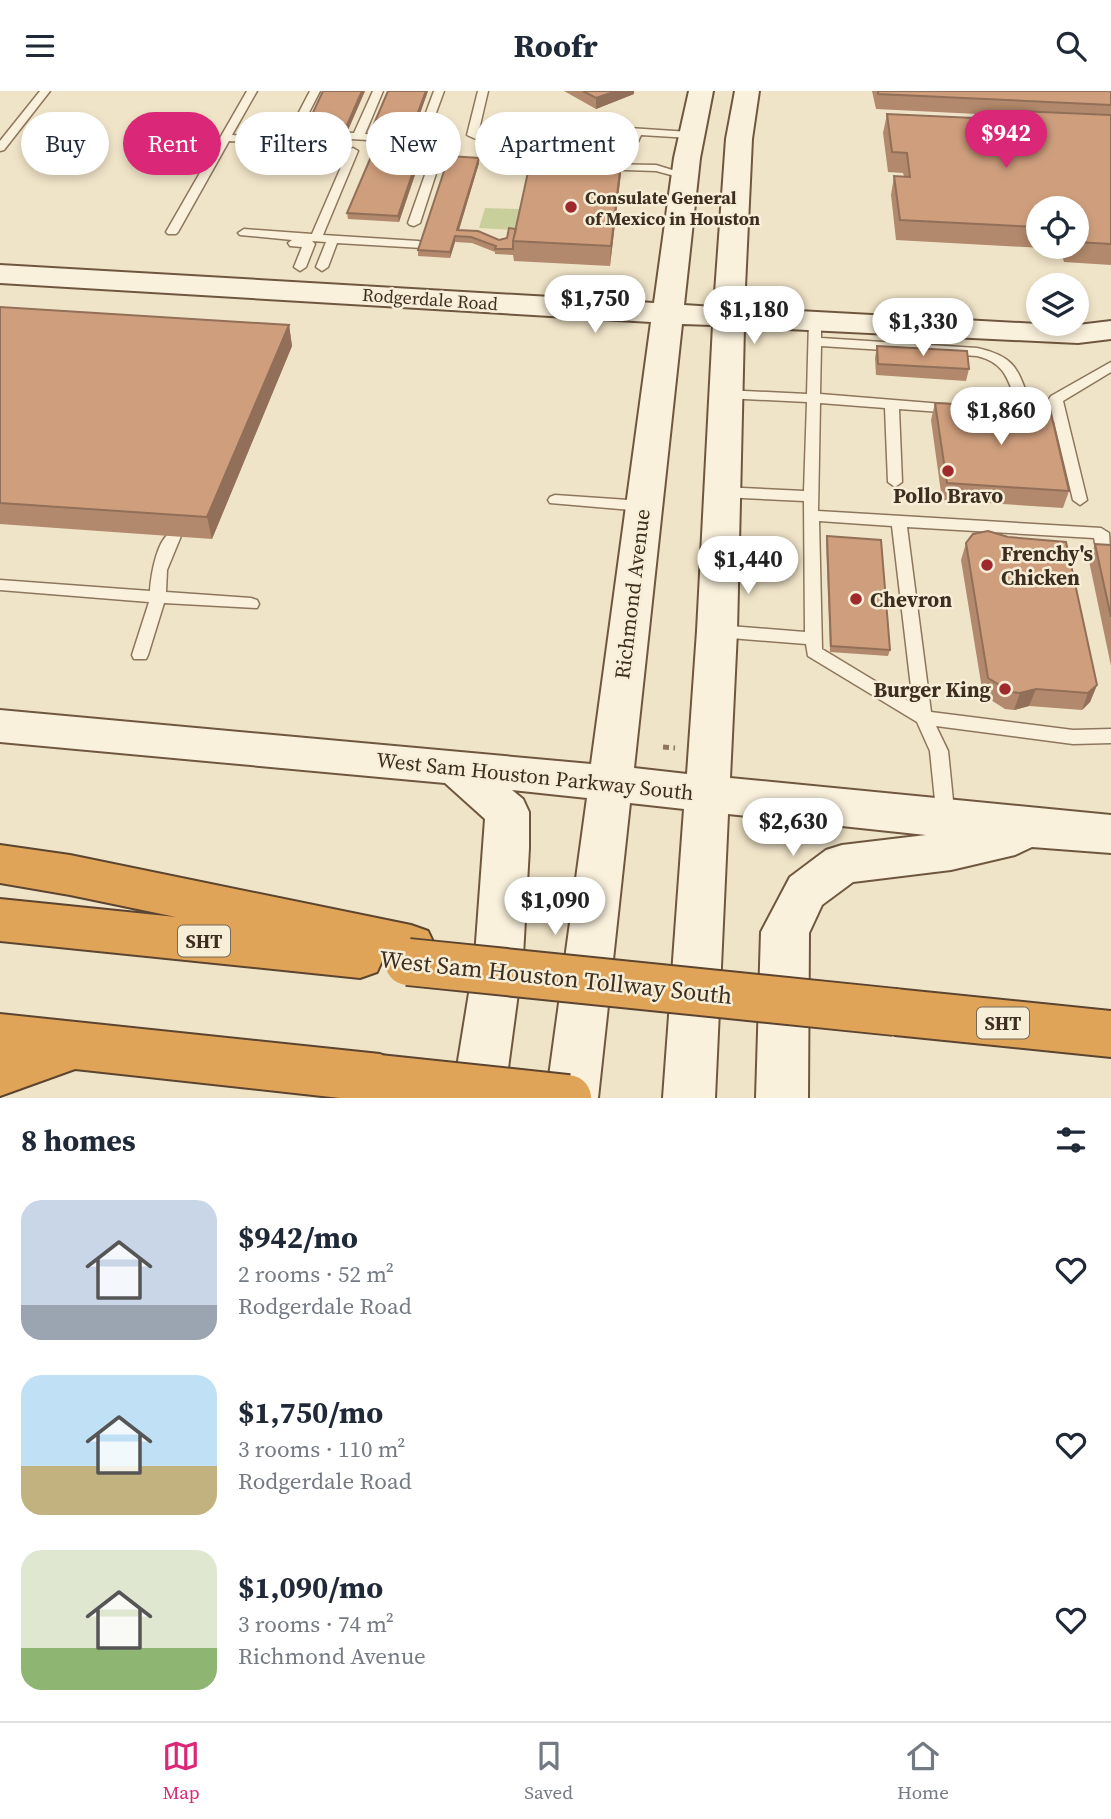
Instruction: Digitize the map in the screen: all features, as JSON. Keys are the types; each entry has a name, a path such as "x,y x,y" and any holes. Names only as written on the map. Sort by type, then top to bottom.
{"highway":[{"path":"0,864 70,875 409,954"},
{"name":"West Sam Houston Tollway South","path":"0,921 409,954 577,979 1111,1034"},
{"path":"0,1037 570,1098"},
{"path":"0,1072 74,1045"}],"main road":[{"name":"Richmond Avenue","path":"570,1098 685,176 701,91"},
{"path":"689,1098 717,631 721,492 739,139 747,91"},
{"path":"690,139 739,139"},
{"name":"Rodgerdale Road","path":"0,251 670,302 1026,314"},
{"name":"Rodgerdale Road","path":"0,274 307,275"},
{"name":"Rodgerdale Road","path":"730,305 816,331 1078,334 1111,329"},
{"name":"Rodgerdale Road","path":"1089,322 1111,329"},
{"name":"West Sam Houston Parkway South","path":"0,726 456,768 946,820 1111,834"},
{"path":"456,768 507,813 507,864 488,1039 478,1098"},
{"path":"782,1098 785,932 806,891 842,864 951,851 1041,829"}],"lane":[{"path":"0,148 45,91"},
{"path":"172,232 252,91"},
{"path":"304,112 315,91"},
{"path":"358,137 378,91"},
{"path":"352,137 421,140 439,91"},
{"path":"478,112 484,91"},
{"path":"639,136 690,139"},
{"path":"226,138 235,139"},
{"path":"316,238 353,151"},
{"path":"639,168 656,168 685,176"},
{"path":"414,223 430,175"},
{"path":"307,275 309,244 262,241 244,233 418,245"},
{"path":"307,275 333,239"},
{"path":"1060,417 1022,415 1006,363 995,356 816,331 811,496 814,652 923,718 1073,737 1111,736"},
{"path":"1080,500 1056,399 1111,366"},
{"path":"726,394 974,411"},
{"path":"892,404 895,482"},
{"path":"721,492 811,496"},
{"path":"555,501 643,506"},
{"path":"811,515 1101,533 1107,562"},
{"path":"899,521 923,718 939,751 946,820"},
{"path":"140,655 158,598 159,570 173,536"},
{"path":"0,585 251,604"},
{"path":"717,631 813,639"}],"green space":[{"path":"485,208 521,209 516,230 479,228"}],"building":[{"path":"323,91 362,91 352,114 313,112"},
{"path":"388,91 426,91 418,112 379,112"},
{"path":"583,91 616,91 596,98"},
{"path":"878,91 1111,91 1111,105 878,94"},
{"path":"1018,111 1111,115 1111,244 1089,243 1089,196 1026,196 1026,226 900,220 894,176 910,177 907,153 892,152 887,114 1020,120"},
{"path":"461,157 475,158 475,171 457,230 478,231 499,240 507,238 509,228 516,229 513,249 495,249 496,246 471,237 455,236 450,252 418,250 443,175 461,175"},
{"path":"366,168 366,175 412,175 398,216 347,213"},
{"name":"Consulate General of Mexico in Houston","path":"527,175 619,175 611,246 513,241"},
{"path":"0,307 289,325 207,517 0,503"},
{"path":"877,346 967,351 969,369 878,364"},
{"path":"935,403 1050,409 1069,491 947,483"},
{"path":"988,531 1008,537 1066,542 1097,685 1088,693 1036,689 1011,692 988,678 966,543 973,534"},
{"name":"Chevron","path":"827,536 881,540 890,650 831,646"},
{"path":"1095,544 1111,545 1111,617"}],"place":[{"name":"Consulate General of Mexico in Houston","path":"571,207"},
{"name":"Pollo Bravo","path":"948,471"},
{"name":"Frenchy's Chicken","path":"987,565"},
{"name":"Chevron","path":"856,599"},
{"name":"Burger King","path":"1005,689"}]}
